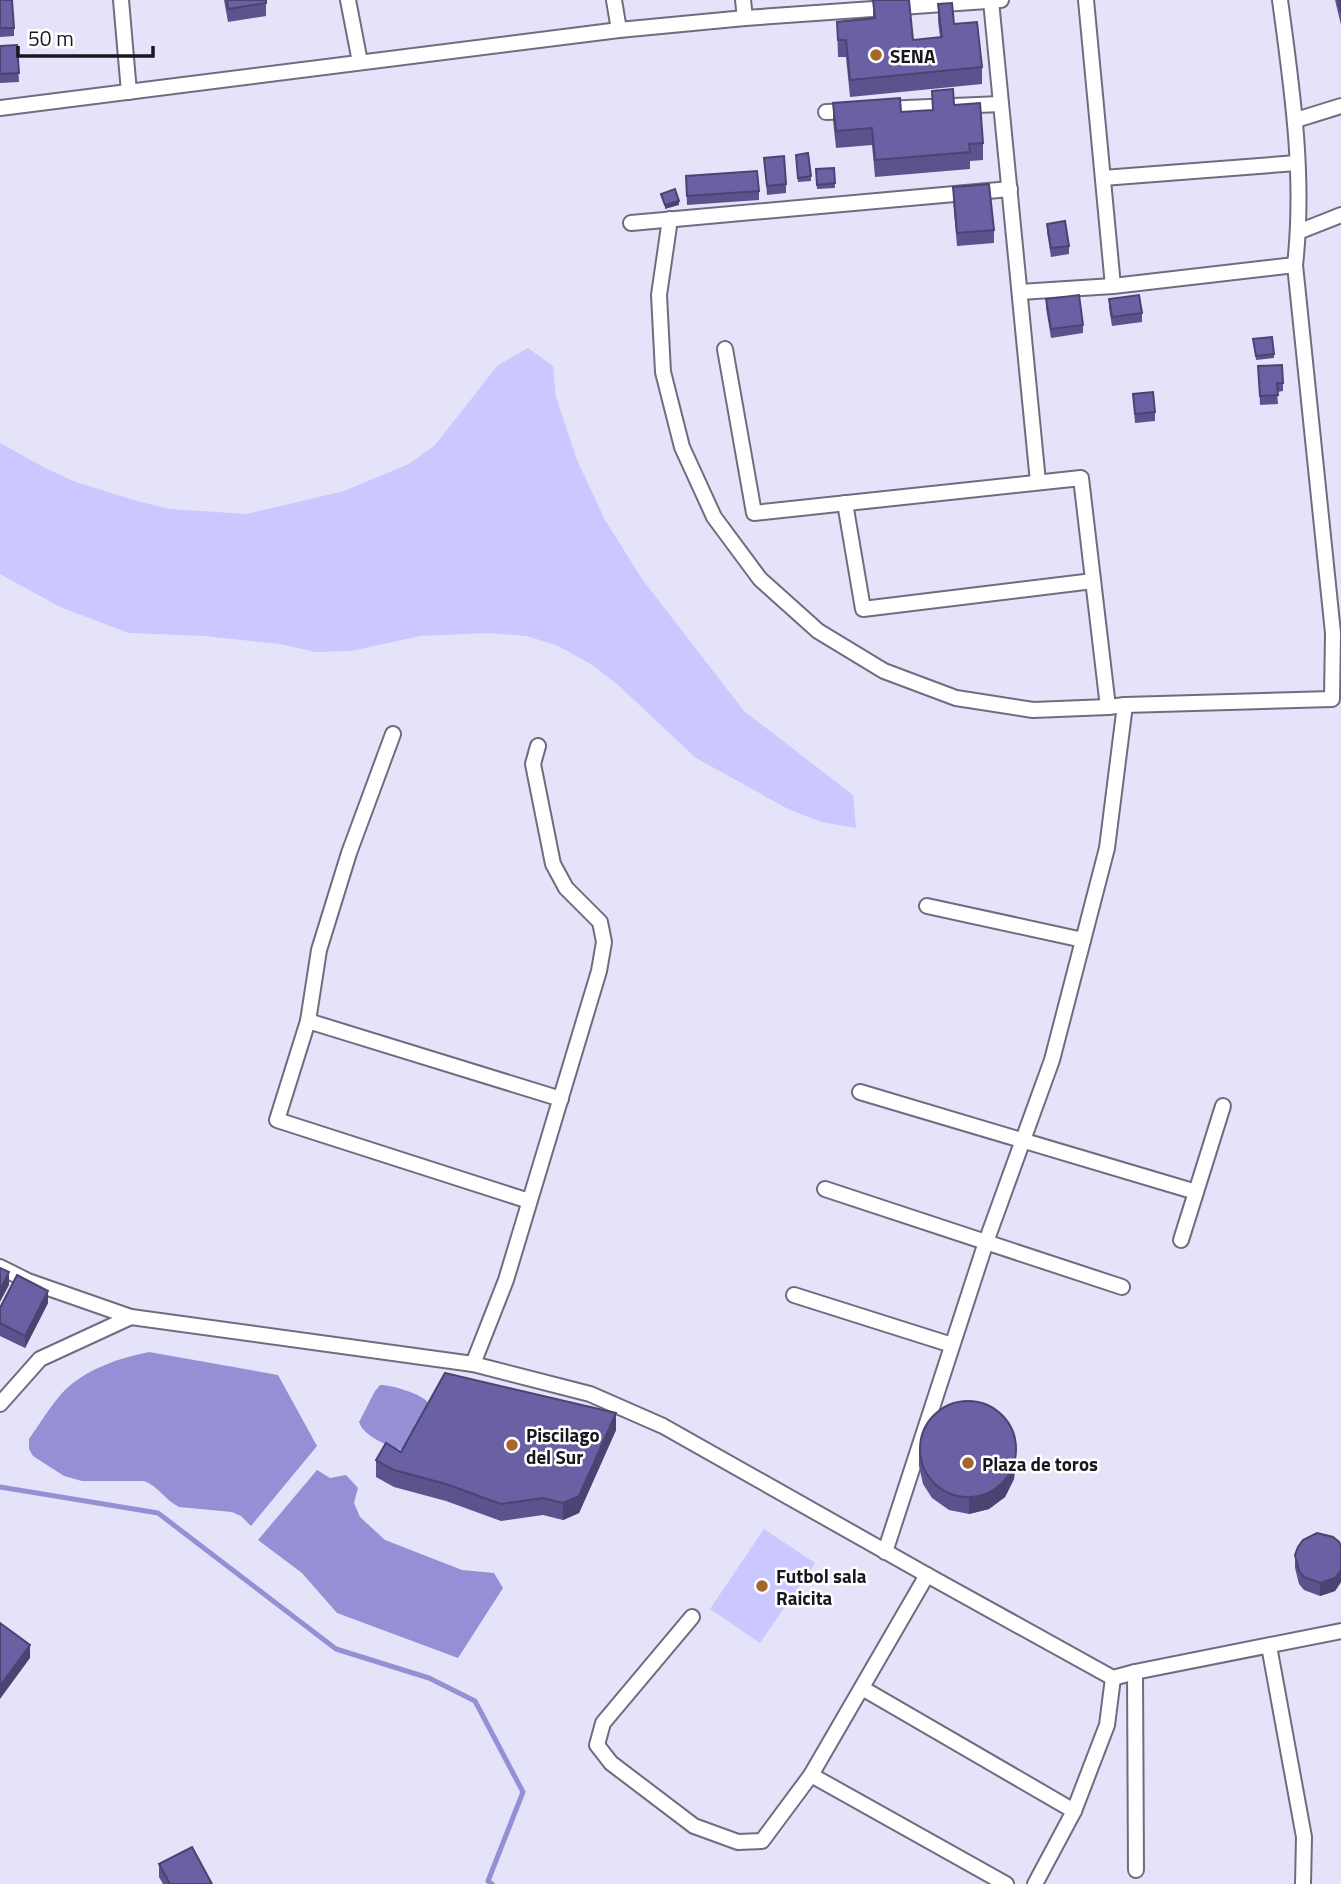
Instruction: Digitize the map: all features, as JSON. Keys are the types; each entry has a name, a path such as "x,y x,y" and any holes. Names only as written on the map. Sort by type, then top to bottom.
{"street":[{"path":"121,0 129,92"},
{"path":"348,0 360,62"},
{"path":"614,0 619,30"},
{"path":"743,0 745,18"},
{"path":"1086,0 1113,286"},
{"path":"670,219 659,295 663,372 682,447 715,517 760,579 818,631 884,671 956,698 1032,710 1332,699 1333,632 1294,265 1298,232 1296,120 1280,0"},
{"path":"0,107 619,30 745,18 996,1 1001,104 1038,482"},
{"path":"826,112 1001,104"},
{"path":"1296,120 1341,106"},
{"path":"1102,178 1297,163"},
{"path":"631,223 1010,190"},
{"path":"1298,232 1341,215"},
{"path":"1020,292 1113,286 1294,265"},
{"path":"725,349 754,513 1081,478 1108,707"},
{"path":"845,503 863,609 1093,581"},
{"path":"885,1552 951,1345 1052,1060 1107,848 1125,705"},
{"path":"393,734 349,853 319,950 308,1021 277,1120 529,1201"},
{"path":"473,1364 506,1280 599,971 604,942 600,922 566,888 553,864 533,764 538,746"},
{"path":"928,906 1083,940"},
{"path":"308,1021 561,1099"},
{"path":"860,1092 1196,1192"},
{"path":"1181,1240 1223,1106"},
{"path":"825,1189 1122,1287"},
{"path":"0,1267 28,1280 131,1317 473,1364 590,1394 663,1426 1113,1678 1341,1631"},
{"path":"794,1295 951,1345"},
{"path":"0,1404 40,1359 131,1317"},
{"path":"692,1617 603,1723 597,1745 611,1763 694,1826 738,1842 762,1841 811,1775 927,1575"},
{"path":"1269,1646 1304,1837 1303,1884"},
{"path":"1135,1672 1136,1870"},
{"path":"1035,1884 1074,1811 1107,1725 1113,1678"},
{"path":"862,1688 1074,1811"},
{"path":"811,1775 1006,1884"}],"shaded area":[{"path":"528,348 553,366 556,397 577,460 605,520 642,579 744,711 853,795 856,828 822,822 790,810 696,758 618,685 591,664 558,646 527,636 488,633 420,636 351,651 316,652 280,644 205,636 129,633 60,607 0,574 0,443 76,482 137,501 170,509 247,514 344,491 409,464 435,445 498,365"},
{"path":"149,1352 278,1375 317,1446 251,1526 241,1516 232,1512 179,1507 144,1481 82,1481 64,1476 33,1456 29,1449 29,1439 65,1390 104,1365"},
{"path":"380,1385 409,1391 428,1403 430,1409 407,1451 372,1437 359,1422"},
{"path":"317,1470 330,1478 346,1475 358,1488 354,1503 360,1517 385,1540 462,1570 494,1573 503,1588 458,1658 337,1613 302,1573 258,1540"},
{"name":"Futbol sala Raicita","path":"764,1529 815,1563 760,1643 710,1609"}],"building":[{"path":"0,0 12,0 14,28 0,28"},
{"path":"227,0 266,0 266,3 228,9"},
{"name":"SENA","path":"873,0 909,0 913,40 942,37 938,4 952,3 954,24 977,22 982,67 850,80 846,40 838,40 837,22 875,18"},
{"path":"17,45 19,73 0,74 0,46"},
{"path":"953,89 954,105 980,103 983,143 969,144 970,152 875,160 872,128 836,131 833,103 900,98 901,112 933,110 932,91"},
{"path":"808,153 811,176 798,178 796,155"},
{"path":"784,156 786,184 767,186 764,158"},
{"path":"834,168 835,183 817,185 816,169"},
{"path":"757,171 759,191 687,196 686,176"},
{"path":"989,184 994,230 957,233 953,187"},
{"path":"675,189 679,201 665,205 661,194"},
{"path":"1065,221 1069,246 1051,248 1047,224"},
{"path":"1079,295 1083,325 1051,329 1046,299"},
{"path":"1139,295 1142,313 1112,317 1109,299"},
{"path":"1272,337 1274,354 1256,356 1253,339"},
{"path":"1282,365 1283,383 1277,383 1278,395 1260,396 1258,366"},
{"path":"1153,392 1155,412 1135,414 1133,394"},
{"path":"0,1268 9,1272 0,1290"},
{"path":"17,1275 48,1291 25,1336 0,1323 0,1308"},
{"name":"Piscilago del Sur","path":"445,1373 616,1413 579,1496 563,1503 543,1498 501,1504 446,1484 394,1470 376,1460 386,1443 401,1452"},
{"name":"Plaza de toros","path":"968,1401 986,1405 1002,1415 1012,1431 1016,1449 1012,1467 1002,1483 986,1493 968,1497 950,1493 934,1483 924,1467 920,1449 924,1431 934,1415 950,1405"},
{"path":"1317,1533 1333,1537 1341,1546 1341,1570 1335,1578 1320,1583 1304,1577 1299,1571 1295,1555 1303,1540"},
{"path":"0,1623 30,1645 0,1686"},
{"path":"192,1847 212,1884 170,1884 159,1864"}],"waterway":[{"path":"0,1487 158,1513 336,1649 429,1678 475,1701 523,1792 488,1881 492,1884"}],"place":[{"name":"SENA","path":"876,55"},
{"name":"Piscilago del Sur","path":"512,1445"},
{"name":"Plaza de toros","path":"968,1463"},
{"name":"Futbol sala Raicita","path":"762,1586"}]}
